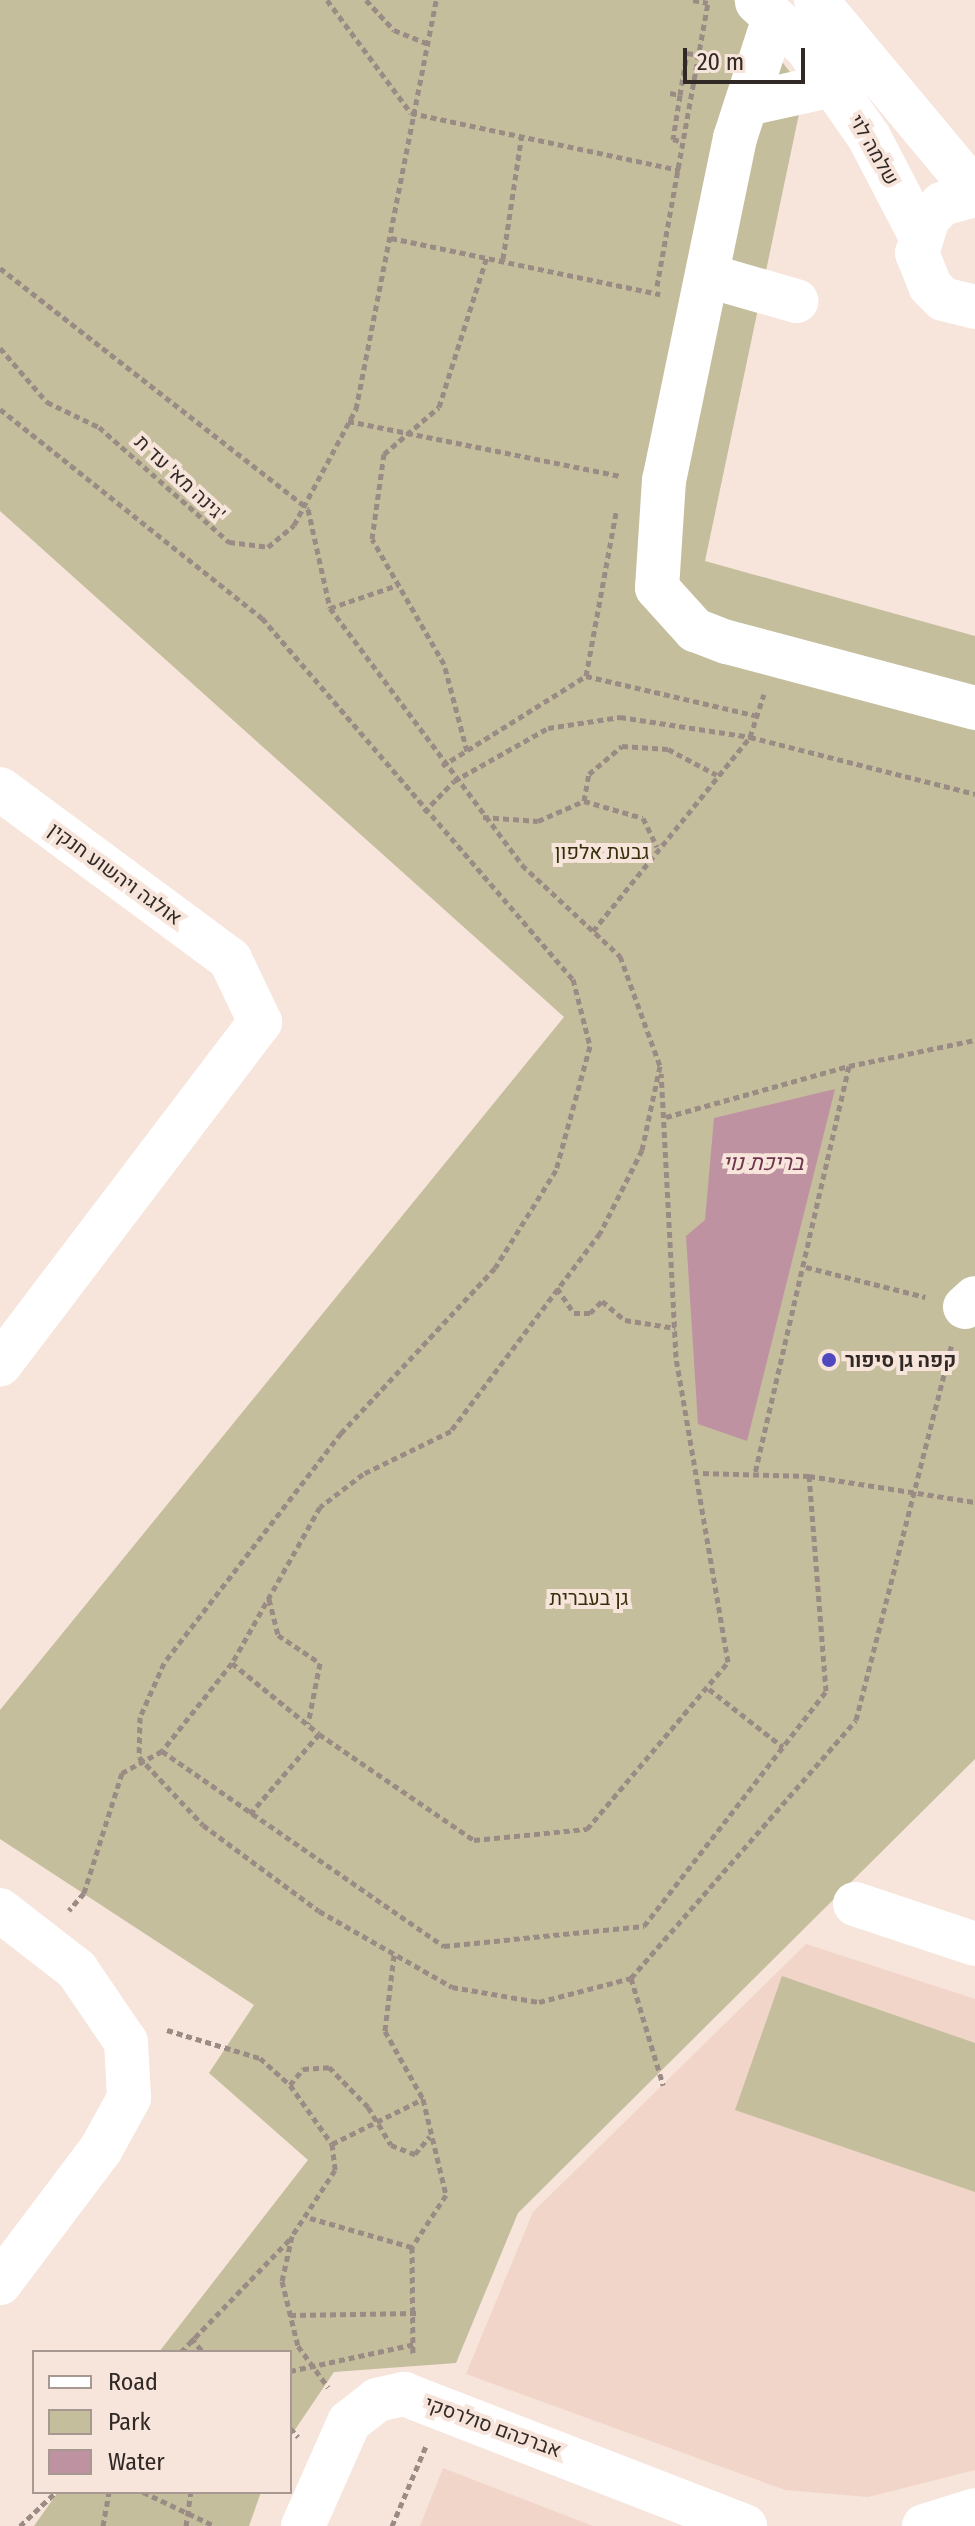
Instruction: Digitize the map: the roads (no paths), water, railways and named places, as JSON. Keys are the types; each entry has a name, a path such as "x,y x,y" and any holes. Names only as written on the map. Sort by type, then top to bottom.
{"street":[{"path":"816,0 975,193 942,204 920,235 917,253 930,286 974,308"},
{"path":"765,9 752,103 735,138 706,290 664,480 657,588 695,630 774,657 975,708"},
{"name":"שלמה לוי","path":"765,9 833,85 920,235"},
{"path":"752,103 833,85"},
{"path":"706,290 796,301"},
{"name":"אולגה ויהשוע חנקין","path":"0,789 230,959 260,1022 0,1365"},
{"path":"855,1904 975,1944"},
{"path":"0,1910 77,1970 126,2042 129,2098 101,2149 0,2283"},
{"name":"אברכהם סולרסקי","path":"303,2526 349,2422 377,2400 404,2394 745,2526"},
{"path":"924,2526 975,2510"}],"water":[{"name":"בריכת נוי","path":"835,1089 747,1441 698,1424 686,1236 705,1220 714,1118"}],"place":[{"name":"קפה גן סיפור","path":"829,1360"}],"park label":[{"name":"גבעת אלפון","path":"602,852"},
{"name":"גן בעברית","path":"589,1598"}]}
